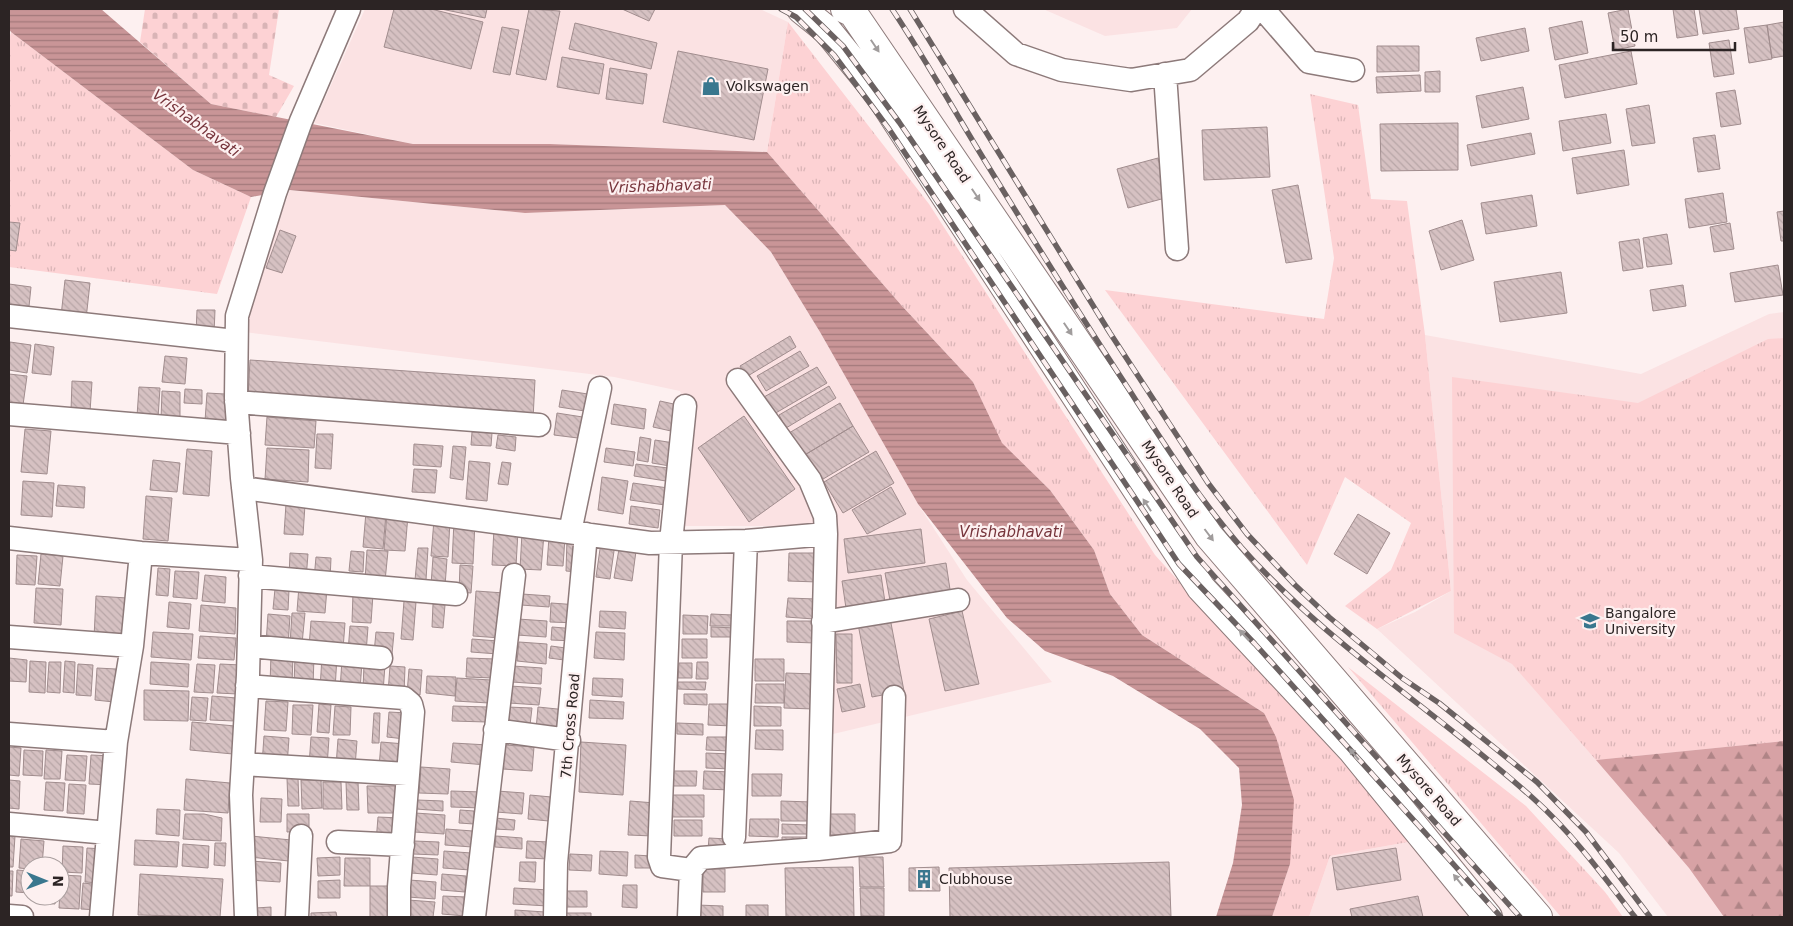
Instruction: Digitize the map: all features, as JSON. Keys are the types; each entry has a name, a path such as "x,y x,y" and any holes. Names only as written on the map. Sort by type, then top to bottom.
{"highway":[{"name":"Mysore Road","path":"801,9 827,30 879,94 1201,588 1352,750 1488,917"},
{"name":"Mysore Road","path":"856,10 1209,536 1538,917"}],"street":[{"path":"246,917 241,795 251,568 236,402 235,341 237,316 275,193 301,121 349,9"},
{"path":"965,9 1016,54 1062,70 1131,80 1190,70 1248,21 1256,9"},
{"path":"1263,9 1310,62 1352,70"},
{"path":"827,30 856,10"},
{"path":"1165,74 1178,248"},
{"path":"9,316 235,341"},
{"path":"738,380 810,480 825,516 818,849"},
{"name":"7th Cross Road","path":"555,917 564,877 578,533 600,388"},
{"path":"236,402 539,425"},
{"path":"685,406 670,542 659,857 662,866 691,870"},
{"path":"9,414 239,433"},
{"path":"243,488 650,543 746,541 826,534"},
{"path":"9,538 141,553 456,594"},
{"path":"734,837 746,541"},
{"path":"101,917 116,742 132,646 141,553"},
{"path":"474,917 514,575"},
{"path":"823,622 958,600"},
{"path":"9,637 132,646"},
{"path":"249,646 381,658"},
{"path":"247,686 404,698 410,704 413,712 399,887 399,917"},
{"path":"689,917 691,870 702,858 890,841 894,697"},
{"path":"495,730 569,740"},
{"path":"9,734 116,742"},
{"path":"243,764 407,774"},
{"path":"9,824 108,833"},
{"path":"297,917 301,836"},
{"path":"338,842 403,845"},
{"path":"9,916 22,917"}],"shaded area":[{"path":"365,9 760,9 788,22 767,152 550,144 413,144 314,123"},
{"path":"1043,9 1192,9 1177,28 1105,36"},
{"path":"290,190 525,213 725,205 771,252 820,332 918,504 967,580 1052,682 829,735 834,526 675,526 689,418 680,391 614,377 244,332 256,279"},
{"name":"Bangalore University","path":"1784,312 1784,917 1668,917 1619,853 1377,629 1415,612 1451,591 1425,335 1641,374 1769,314"},
{"path":"1414,841 1468,917 1309,917 1330,856"}],"green space":[{"path":"145,9 279,9 269,75 294,86 276,117 211,104 140,42"},
{"path":"788,22 929,204 1155,555 1414,841 1330,856 1309,917 1272,917 1290,864 1264,713 1142,635 1110,594 1094,550 1050,490 1002,444 973,382 902,306 767,152"},
{"path":"11,32 193,170 251,197 217,294 9,267 9,40"},
{"path":"1310,94 1358,105 1371,199 1407,201 1425,335 1451,591 1377,629 1345,606 1391,570 1411,523 1345,477 1307,565 1105,290 1324,319 1334,258"},
{"name":"Bangalore University","path":"1784,338 1784,741 1596,760 1512,664 1454,633 1452,377 1638,403 1768,339"},
{"path":"1348,667 1526,806 1605,892 1623,917 1561,917"},
{"path":"1784,741 1784,917 1724,917 1689,868 1596,760"}],"water":[{"name":"Vrishabhavati","path":"9,9 101,9 211,104 413,144 550,144 767,152 902,306 973,382 1002,443 1050,490 1094,550 1110,594 1142,635 1264,713 1276,737 1294,800 1290,864 1272,917 1216,917 1233,863 1242,805 1239,768 1200,729 1113,676 1045,651 1007,618 918,504 820,332 771,252 725,205 525,213 290,190 251,197 193,170 11,32 9,29"}],"building":[{"path":"394,9 431,9 483,22 471,69 384,47"},
{"path":"441,9 487,9 485,18"},
{"path":"529,9 560,11 546,80 516,74"},
{"path":"622,9 655,9 649,21"},
{"path":"1628,9 1635,46 1615,50 1608,13"},
{"path":"1673,9 1694,9 1698,35 1677,38"},
{"path":"1699,9 1736,9 1739,29 1703,34"},
{"path":"1582,21 1588,53 1555,60 1549,28"},
{"path":"1784,22 1784,56 1772,58 1767,25"},
{"path":"575,23 657,43 651,69 569,49"},
{"path":"1767,25 1772,59 1749,63 1744,28"},
{"path":"502,27 519,30 510,75 493,72"},
{"path":"1525,28 1529,51 1481,61 1476,38"},
{"path":"1729,40 1734,74 1714,77 1709,43"},
{"path":"1377,46 1419,46 1419,71 1377,72"},
{"path":"678,51 768,69 754,140 663,122"},
{"path":"1631,51 1637,84 1565,98 1559,65"},
{"path":"562,57 604,64 599,94 557,87"},
{"path":"610,68 647,74 643,104 606,99"},
{"path":"1440,71 1440,92 1425,92 1425,72"},
{"path":"1420,75 1421,91 1377,93 1376,77"},
{"path":"1523,87 1529,119 1482,128 1476,96"},
{"path":"1735,90 1741,124 1721,127 1716,93"},
{"path":"1649,105 1655,143 1632,146 1626,109"},
{"path":"1606,114 1611,143 1563,151 1559,121"},
{"path":"1458,123 1458,170 1381,171 1380,124"},
{"path":"1267,127 1270,177 1204,180 1202,130"},
{"path":"1531,133 1535,154 1471,166 1467,145"},
{"path":"1715,135 1720,169 1698,172 1693,138"},
{"path":"1624,150 1629,185 1577,194 1572,158"},
{"path":"1158,158 1169,197 1128,208 1117,169"},
{"path":"1298,185 1312,259 1286,263 1272,190"},
{"path":"1723,193 1727,222 1689,228 1685,199"},
{"path":"1532,195 1537,226 1486,234 1481,203"},
{"path":"1784,211 1784,241 1781,241 1777,212"},
{"path":"1462,220 1474,260 1441,270 1429,231"},
{"path":"9,222 20,223 16,251 9,250"},
{"path":"1730,223 1734,249 1714,252 1710,227"},
{"path":"280,230 296,236 282,273 266,268"},
{"path":"1667,234 1672,264 1647,267 1643,238"},
{"path":"1639,239 1643,268 1623,271 1619,242"},
{"path":"1778,265 1783,295 1735,302 1730,273"},
{"path":"1561,272 1567,313 1500,322 1494,282"},
{"path":"65,280 90,283 86,319 61,316"},
{"path":"9,284 31,287 28,316 9,313"},
{"path":"1683,285 1686,306 1653,311 1650,290"},
{"path":"197,310 215,310 214,334 196,333"},
{"path":"790,336 796,347 746,377 740,366"},
{"path":"10,342 31,345 27,373 9,370"},
{"path":"35,344 54,347 51,375 32,373"},
{"path":"800,351 809,366 766,391 757,376"},
{"path":"165,356 187,358 185,384 162,382"},
{"path":"250,360 535,380 533,419 248,399"},
{"path":"817,367 827,383 774,414 764,397"},
{"path":"9,374 27,376 23,405 9,403"},
{"path":"72,381 92,382 90,412 71,411"},
{"path":"829,386 836,398 786,428 779,415"},
{"path":"139,387 160,388 158,418 137,416"},
{"path":"185,389 202,390 202,404 184,403"},
{"path":"562,390 594,395 591,412 559,407"},
{"path":"162,391 180,392 180,421 161,420"},
{"path":"207,393 225,394 228,422 205,421"},
{"path":"660,401 678,405 671,431 653,427"},
{"path":"840,403 853,426 803,456 789,433"},
{"path":"614,404 646,409 644,429 611,424"},
{"path":"557,413 589,418 586,439 554,435"},
{"path":"744,416 795,489 749,522 698,448"},
{"path":"267,417 316,421 314,448 265,445"},
{"path":"853,426 869,452 818,482 803,456"},
{"path":"25,429 51,431 47,474 21,472"},
{"path":"472,432 492,433 491,446 471,445"},
{"path":"317,434 333,434 331,469 315,468"},
{"path":"498,435 516,437 515,451 496,448"},
{"path":"640,437 651,439 648,462 637,460"},
{"path":"655,440 674,443 670,466 652,463"},
{"path":"414,444 443,446 441,467 413,465"},
{"path":"453,446 466,447 463,480 450,478"},
{"path":"267,448 309,450 308,482 265,479"},
{"path":"606,448 635,452 633,466 604,462"},
{"path":"187,449 212,451 209,496 183,494"},
{"path":"876,451 894,483 843,513 824,482"},
{"path":"153,460 180,463 177,492 150,490"},
{"path":"469,461 490,463 487,501 466,499"},
{"path":"502,462 511,463 508,485 498,484"},
{"path":"636,464 668,468 666,481 634,476"},
{"path":"414,469 437,470 435,493 412,492"},
{"path":"602,477 628,481 623,514 598,510"},
{"path":"23,481 54,483 52,517 21,515"},
{"path":"633,483 668,488 665,505 630,500"},
{"path":"58,485 85,487 84,508 56,506"},
{"path":"891,487 906,514 867,534 852,510"},
{"path":"146,496 172,498 168,541 143,539"},
{"path":"286,504 305,505 303,535 284,534"},
{"path":"631,506 660,510 658,528 629,524"},
{"path":"366,512 386,514 383,549 363,547"},
{"path":"387,513 408,515 405,551 384,550"},
{"path":"1358,514 1390,533 1367,574 1334,554"},
{"path":"434,520 450,521 448,557 431,556"},
{"path":"454,521 475,522 473,564 452,563"},
{"path":"494,529 518,531 516,566 492,565"},
{"path":"921,529 925,563 848,573 844,539"},
{"path":"522,533 544,534 541,570 520,569"},
{"path":"549,537 565,538 563,566 547,565"},
{"path":"567,539 580,540 578,572 566,571"},
{"path":"601,542 615,544 610,579 596,577"},
{"path":"418,548 428,548 426,580 415,580"},
{"path":"619,549 636,551 632,581 614,578"},
{"path":"367,550 388,551 385,581 365,580"},
{"path":"351,551 364,552 363,572 349,571"},
{"path":"290,553 308,554 306,579 289,578"},
{"path":"789,553 818,553 818,582 788,581"},
{"path":"41,554 63,556 60,586 38,584"},
{"path":"17,555 37,556 35,585 16,584"},
{"path":"316,557 331,558 330,580 314,579"},
{"path":"433,557 447,559 445,586 431,585"},
{"path":"946,563 951,596 891,606 885,573"},
{"path":"460,565 473,566 471,593 459,592"},
{"path":"158,568 170,569 168,596 156,595"},
{"path":"175,571 199,572 197,599 173,597"},
{"path":"205,575 226,577 225,603 202,601"},
{"path":"881,575 886,609 847,615 842,581"},
{"path":"299,586 327,588 325,613 297,611"},
{"path":"36,588 63,589 61,625 34,623"},
{"path":"275,589 289,590 288,610 273,609"},
{"path":"476,591 504,593 501,638 473,636"},
{"path":"353,593 373,594 371,623 352,622"},
{"path":"522,594 550,596 549,607 521,605"},
{"path":"96,596 127,598 125,640 94,638"},
{"path":"788,598 816,599 814,619 786,617"},
{"path":"404,601 416,602 413,640 401,639"},
{"path":"169,602 191,604 189,629 167,627"},
{"path":"551,603 579,605 578,623 550,622"},
{"path":"433,604 445,605 443,628 432,627"},
{"path":"201,605 236,608 235,634 199,631"},
{"path":"600,611 626,612 625,629 599,627"},
{"path":"962,611 979,684 945,691 929,619"},
{"path":"292,613 305,613 302,644 290,644"},
{"path":"268,614 290,616 288,646 266,644"},
{"path":"711,614 733,615 733,626 710,626"},
{"path":"683,615 708,616 707,634 683,634"},
{"path":"890,618 904,691 872,697 858,624"},
{"path":"518,619 547,621 546,637 517,635"},
{"path":"311,621 345,623 343,649 309,647"},
{"path":"787,621 816,621 815,643 787,642"},
{"path":"350,626 368,627 366,653 348,652"},
{"path":"552,627 577,629 576,641 551,640"},
{"path":"711,627 737,628 737,637 711,637"},
{"path":"153,632 193,634 191,660 151,657"},
{"path":"376,632 394,633 392,654 374,653"},
{"path":"596,632 625,633 624,660 594,658"},
{"path":"836,634 852,634 852,683 837,683"},
{"path":"200,636 236,638 234,660 198,658"},
{"path":"472,639 498,641 498,654 471,652"},
{"path":"682,639 707,639 707,658 682,658"},
{"path":"519,642 547,644 546,664 517,661"},
{"path":"551,646 573,649 572,661 549,658"},
{"path":"271,654 293,654 292,685 270,685"},
{"path":"295,656 314,657 313,686 294,686"},
{"path":"322,656 337,656 335,690 320,689"},
{"path":"9,658 27,660 26,682 9,681"},
{"path":"467,658 495,659 494,678 466,677"},
{"path":"755,659 784,659 784,681 755,681"},
{"path":"342,660 362,662 360,690 340,689"},
{"path":"30,661 46,662 45,693 29,692"},
{"path":"65,661 75,662 74,693 63,692"},
{"path":"49,662 61,662 60,693 47,692"},
{"path":"151,662 189,664 188,687 150,684"},
{"path":"697,662 708,662 708,679 696,679"},
{"path":"679,663 692,663 692,678 678,678"},
{"path":"78,664 93,665 91,696 76,695"},
{"path":"197,664 215,665 213,693 194,692"},
{"path":"220,664 241,665 238,694 217,693"},
{"path":"364,664 385,665 383,692 363,690"},
{"path":"390,666 405,667 404,694 388,693"},
{"path":"513,666 542,668 541,684 512,682"},
{"path":"97,668 116,669 114,702 95,700"},
{"path":"409,669 422,670 420,695 407,694"},
{"path":"786,673 816,674 814,709 784,708"},
{"path":"427,676 456,677 455,696 426,693"},
{"path":"457,678 491,680 489,703 455,701"},
{"path":"593,678 623,679 622,697 592,695"},
{"path":"678,682 706,682 705,690 678,689"},
{"path":"756,684 784,684 784,703 755,703"},
{"path":"860,684 865,707 842,712 837,689"},
{"path":"510,686 541,688 539,705 509,703"},
{"path":"144,690 189,691 188,721 144,720"},
{"path":"684,694 707,694 707,705 684,704"},
{"path":"212,696 237,698 235,721 210,720"},
{"path":"192,697 208,698 206,721 190,720"},
{"path":"590,700 624,702 623,719 589,718"},
{"path":"266,701 288,702 286,731 264,730"},
{"path":"319,704 331,705 329,733 317,732"},
{"path":"709,704 733,704 733,726 708,725"},
{"path":"293,705 313,705 311,735 292,734"},
{"path":"335,706 351,707 350,735 333,735"},
{"path":"453,706 488,707 487,722 452,721"},
{"path":"754,706 781,707 781,726 754,726"},
{"path":"507,707 532,708 530,725 505,723"},
{"path":"538,707 567,710 565,733 536,730"},
{"path":"389,712 407,713 405,739 387,737"},
{"path":"374,713 380,713 379,743 372,743"},
{"path":"192,722 235,726 233,754 190,750"},
{"path":"677,723 703,724 703,735 677,734"},
{"path":"756,730 783,730 783,750 755,749"},
{"path":"264,736 289,738 287,766 262,764"},
{"path":"311,737 329,738 327,767 309,766"},
{"path":"707,737 730,737 730,751 706,750"},
{"path":"338,739 357,741 355,767 336,766"},
{"path":"381,742 405,744 403,770 379,768"},
{"path":"581,742 626,745 623,795 579,792"},
{"path":"453,743 488,745 486,765 451,762"},
{"path":"505,745 534,747 532,771 503,769"},
{"path":"9,747 21,748 19,776 9,775"},
{"path":"24,750 43,751 42,776 23,775"},
{"path":"46,750 62,751 60,779 44,779"},
{"path":"706,753 732,754 731,769 706,768"},
{"path":"67,755 87,756 85,781 65,780"},
{"path":"91,755 112,756 111,785 89,784"},
{"path":"421,767 450,769 448,794 419,793"},
{"path":"673,771 697,771 696,786 672,786"},
{"path":"704,771 732,772 732,790 703,789"},
{"path":"752,774 782,774 781,796 752,796"},
{"path":"287,778 298,778 299,806 288,806"},
{"path":"186,779 230,783 228,813 184,810"},
{"path":"9,780 20,781 19,809 9,808"},
{"path":"301,780 321,780 322,808 302,809"},
{"path":"358,781 359,810 347,810 346,782"},
{"path":"46,782 65,783 63,811 44,810"},
{"path":"323,782 341,782 342,809 323,809"},
{"path":"69,784 86,785 84,814 67,813"},
{"path":"367,786 404,786 404,813 368,813"},
{"path":"451,791 482,792 482,808 451,807"},
{"path":"497,791 524,793 522,814 496,812"},
{"path":"530,795 562,798 559,822 528,819"},
{"path":"672,795 704,795 704,817 672,817"},
{"path":"261,798 282,799 281,822 260,822"},
{"path":"417,800 443,801 443,811 416,809"},
{"path":"630,801 655,803 653,836 628,835"},
{"path":"781,801 812,802 812,821 781,821"},
{"path":"157,809 180,810 179,836 156,834"},
{"path":"460,810 474,811 474,824 459,823"},
{"path":"415,813 445,815 444,834 414,832"},
{"path":"185,814 204,814 222,818 221,841 183,839"},
{"path":"287,814 309,814 309,831 287,832"},
{"path":"823,814 855,814 855,835 823,835"},
{"path":"378,817 400,818 398,844 376,842"},
{"path":"495,818 515,820 514,830 494,829"},
{"path":"750,819 779,819 778,837 749,836"},
{"path":"674,820 702,820 702,836 674,836"},
{"path":"782,824 809,825 809,834 782,834"},
{"path":"446,829 473,831 472,847 445,845"},
{"path":"9,836 15,836 13,867 9,867"},
{"path":"251,836 291,840 289,861 249,857"},
{"path":"496,836 522,838 522,849 495,847"},
{"path":"782,837 808,837 808,849 782,849"},
{"path":"709,838 728,839 727,850 708,850"},
{"path":"21,839 44,841 43,856 20,856 19,868"},
{"path":"135,840 179,842 177,867 134,865"},
{"path":"414,841 439,842 438,855 413,854"},
{"path":"527,841 549,842 548,859 526,858"},
{"path":"215,843 226,843 225,866 214,865"},
{"path":"183,844 209,846 208,868 182,866"},
{"path":"63,846 83,847 82,873 70,872 70,856 63,856"},
{"path":"87,848 104,849 102,883 85,882"},
{"path":"1396,848 1401,880 1337,890 1332,858"},
{"path":"444,851 471,853 470,870 443,868"},
{"path":"600,851 628,852 627,876 599,874"},
{"path":"570,854 592,855 591,871 569,870"},
{"path":"635,855 651,856 650,868 635,868"},
{"path":"340,857 340,875 318,876 317,858"},
{"path":"412,857 438,859 437,875 411,873"},
{"path":"859,857 883,857 884,887 860,887"},
{"path":"345,858 370,858 370,886 344,886"},
{"path":"250,861 281,863 280,882 249,880"},
{"path":"520,862 536,862 535,882 519,881"},
{"path":"1169,862 1171,917 950,917 949,868"},
{"path":"853,867 854,917 786,917 785,868"},
{"name":"Clubhouse","path":"939,867 940,891 909,891 909,868"},
{"path":"703,869 725,869 725,892 703,892"},
{"path":"17,870 20,870 20,892 16,892"},
{"path":"9,871 13,871 12,896 9,896"},
{"path":"140,874 223,879 220,917 138,915"},
{"path":"442,874 466,876 465,892 441,890"},
{"path":"70,875 81,876 79,909 59,908 59,906 70,906"},
{"path":"340,880 340,898 318,898 318,881"},
{"path":"409,880 436,882 435,899 408,897"},
{"path":"83,883 102,885 100,910 81,909"},
{"path":"623,885 637,885 637,908 622,907"},
{"path":"370,886 392,886 393,917 370,917"},
{"path":"514,888 549,890 548,906 513,904"},
{"path":"860,888 884,888 884,916 861,916"},
{"path":"564,891 587,891 587,907 564,907"},
{"path":"443,896 466,897 465,916 442,914"},
{"path":"1418,896 1423,917 1352,917 1350,909"},
{"path":"408,900 435,902 433,917 406,917"},
{"path":"697,905 723,906 723,917 697,917"},
{"path":"746,905 768,905 768,917 746,917"},
{"path":"271,907 271,917 256,917 256,908"},
{"path":"515,910 545,912 545,917 515,917"},
{"path":"336,912 337,917 311,917 311,913"},
{"path":"563,913 591,913 591,917 563,917"}],"railway":[{"path":"781,9 796,17 834,55 889,129 1179,564 1255,644 1501,917"},
{"path":"805,9 843,46 899,122 1197,557 1520,917"},
{"path":"892,9 1092,333 1182,470 1226,529 1275,583 1311,616 1498,768 1549,813 1588,856 1635,917"},
{"path":"910,9 1110,333 1208,483 1247,534 1295,585 1329,617 1402,678 1439,703 1537,782 1586,832 1650,917"}],"place":[{"name":"Volkswagen","path":"711,86"},
{"name":"Bangalore University","path":"1590,621"},
{"name":"Clubhouse","path":"924,879"}]}
